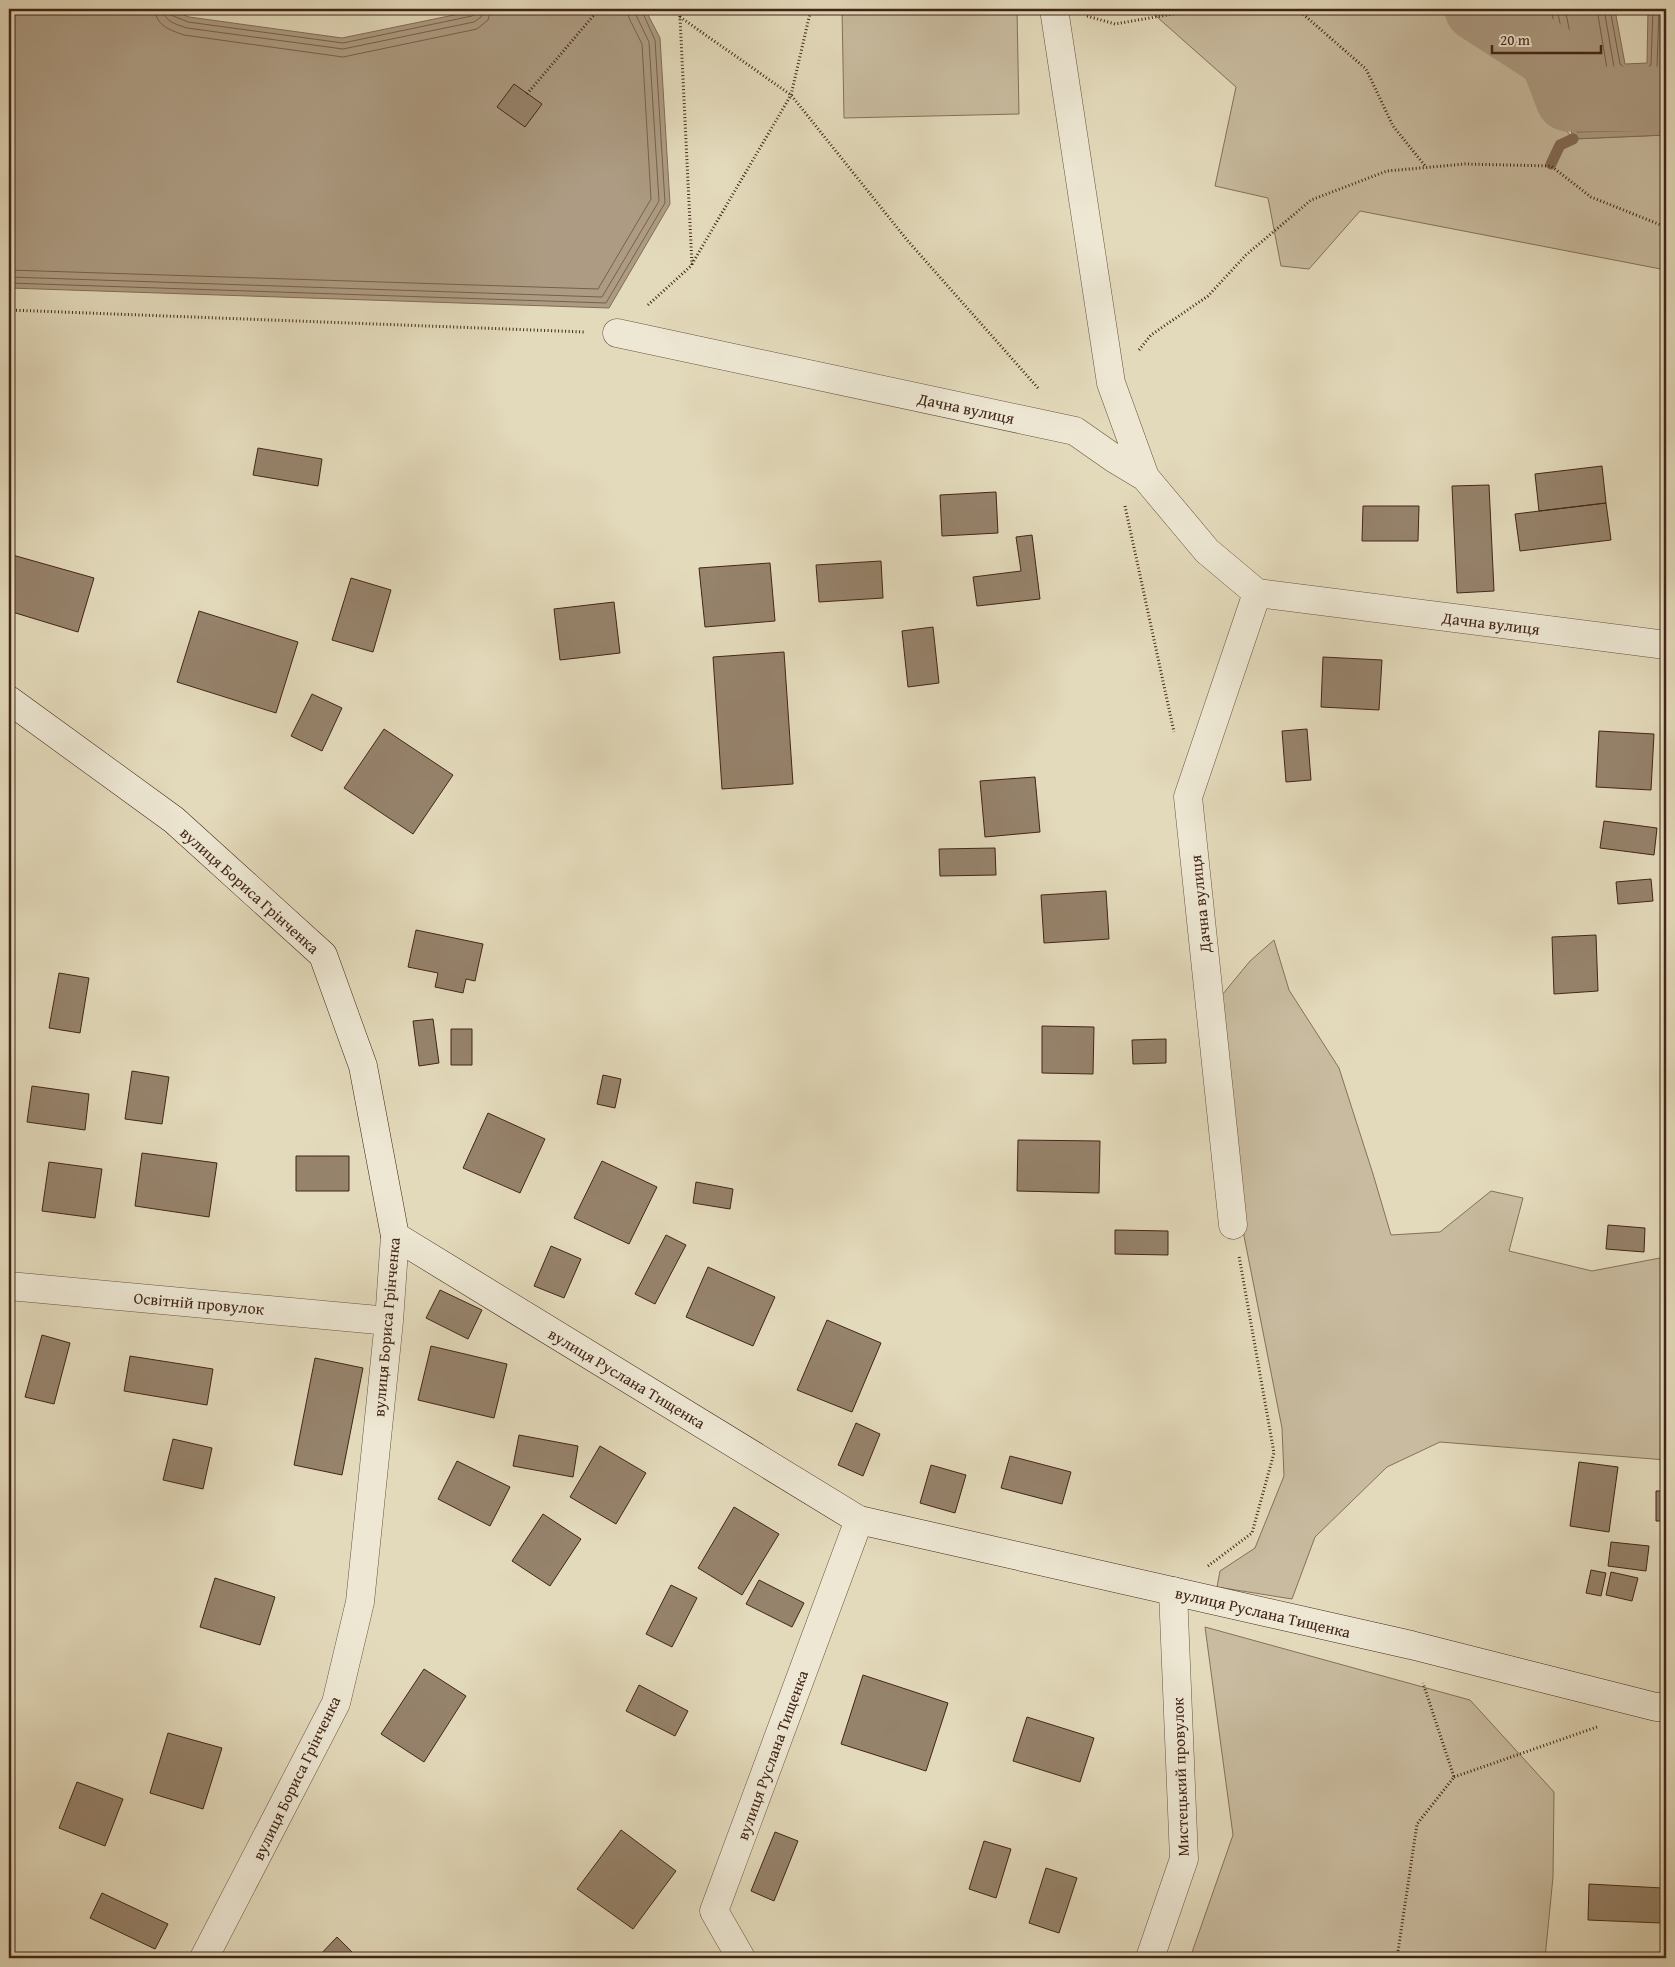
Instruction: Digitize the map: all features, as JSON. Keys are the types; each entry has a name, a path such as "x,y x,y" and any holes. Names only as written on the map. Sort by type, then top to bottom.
{"street":[{"path":"1066,11 1111,383 1145,476"},
{"name":"Дачна вулиця","path":"617,334 1076,431 1115,459 1145,476 1207,551 1257,593 1666,645"},
{"name":"Дачна вулиця","path":"1234,1225 1188,797 1257,593"},
{"name":"вулиця Бориса Грінченка","path":"9,700 174,820 323,955 363,1066 396,1236 360,1602 336,1702 204,1958"},
{"name":"вулиця Руслана Тищенка","path":"396,1236 859,1520 1411,1644 1656,1707 1666,1707"},
{"name":"Освітній провулок","path":"9,1286 389,1321"},
{"name":"вулиця Руслана Тищенка","path":"741,1958 714,1911 859,1520"},
{"name":"Мистецький провулок","path":"1150,1958 1184,1859 1173,1592"}],"path":[{"path":"527,94 599,9"},
{"path":"678,9 680,16 692,265"},
{"path":"9,310 617,334 692,265 791,95 811,9"},
{"path":"1066,11 1115,24 1193,9"},
{"path":"1294,9 1303,14 1366,69 1392,126 1427,168"},
{"path":"680,16 791,95 907,240 1043,394"},
{"path":"1111,383 1151,335 1208,296 1246,255 1311,200 1387,171 1465,164 1551,166 1591,197 1666,227"},
{"path":"1115,459 1176,739"},
{"path":"1173,1592 1252,1533 1274,1453 1234,1225"},
{"path":"1411,1644 1454,1777"},
{"path":"1397,1958 1417,1824 1454,1777 1599,1726"}],"shaded area":[{"path":"842,9 1017,9 1019,114 844,118"},
{"path":"1148,9 1545,9 1546,11 1517,67 1573,139 1666,135 1666,270 1360,211 1309,269 1281,266 1268,198 1215,186 1236,87"},
{"path":"1274,940 1289,990 1339,1068 1391,1235 1440,1232 1491,1191 1523,1198 1509,1251 1592,1271 1660,1258 1666,1261 1666,1460 1440,1442 1387,1467 1315,1537 1292,1599 1217,1587 1220,1571 1255,1548 1284,1476 1282,1428 1244,1236 1224,1047 1222,995 1250,961"},
{"path":"1205,1627 1470,1700 1554,1792 1553,1877 1545,1958 1190,1958 1233,1835"}],"water":[{"path":"9,9 169,9 189,17 342,38 483,9 645,9 660,38 670,204 609,308 9,288"},
{"path":"1550,9 1615,10 1625,64 1647,63 1648,9 1666,9 1666,135 1573,139 1546,11"}],"building":[{"path":"514,84 542,104 525,127 497,107"},
{"path":"258,448 322,459 318,486 253,475"},
{"path":"1602,466 1606,503 1539,511 1535,474"},
{"path":"1489,485 1494,591 1457,593 1452,486"},
{"path":"996,492 998,533 942,536 940,495"},
{"path":"1606,503 1611,540 1520,551 1515,514"},
{"path":"1363,506 1419,506 1418,541 1362,541"},
{"path":"1032,535 1040,599 977,606 973,577 1021,571 1016,537"},
{"path":"9,554 94,578 78,632 9,611"},
{"path":"1664,554 1666,554 1666,599 1665,599"},
{"path":"881,561 883,598 819,602 816,565"},
{"path":"770,563 775,621 705,627 699,568"},
{"path":"351,578 391,590 373,652 332,640"},
{"path":"614,602 620,653 560,660 554,609"},
{"path":"199,611 298,642 276,713 177,682"},
{"path":"933,627 939,683 908,687 902,631"},
{"path":"784,652 793,784 722,789 713,657"},
{"path":"1323,657 1382,660 1379,710 1321,707"},
{"path":"312,694 342,708 322,751 291,736"},
{"path":"384,729 453,775 413,834 344,788"},
{"path":"1307,729 1311,780 1286,782 1282,731"},
{"path":"1599,731 1654,734 1651,790 1596,787"},
{"path":"1035,777 1040,832 985,837 980,781"},
{"path":"1604,821 1657,828 1654,855 1600,848"},
{"path":"995,848 996,875 940,876 939,849"},
{"path":"1651,879 1653,901 1618,904 1616,882"},
{"path":"1106,891 1109,939 1044,943 1041,895"},
{"path":"416,930 483,944 475,981 466,979 463,993 435,987 438,973 408,967"},
{"path":"1596,935 1598,991 1554,994 1552,937"},
{"path":"59,973 89,978 80,1033 49,1028"},
{"path":"433,1019 439,1063 419,1066 413,1021"},
{"path":"1042,1026 1094,1027 1093,1074 1042,1073"},
{"path":"451,1029 472,1029 472,1065 451,1065"},
{"path":"1166,1039 1166,1063 1133,1064 1132,1040"},
{"path":"132,1071 169,1077 162,1124 125,1119"},
{"path":"603,1075 621,1079 615,1108 597,1104"},
{"path":"32,1086 89,1094 85,1130 27,1122"},
{"path":"488,1113 545,1139 520,1193 463,1168"},
{"path":"1018,1140 1100,1141 1099,1193 1017,1191"},
{"path":"142,1153 217,1163 209,1217 135,1206"},
{"path":"296,1156 349,1156 349,1191 296,1191"},
{"path":"602,1161 657,1187 629,1244 574,1218"},
{"path":"49,1162 102,1169 95,1218 42,1211"},
{"path":"696,1182 733,1189 730,1209 693,1203"},
{"path":"1608,1225 1645,1228 1644,1252 1606,1249"},
{"path":"1115,1230 1168,1231 1168,1255 1115,1254"},
{"path":"666,1235 686,1245 655,1304 635,1294"},
{"path":"551,1246 581,1259 564,1298 534,1286"},
{"path":"708,1267 775,1297 753,1346 686,1317"},
{"path":"440,1290 482,1310 468,1339 426,1318"},
{"path":"827,1320 881,1343 852,1412 797,1390"},
{"path":"42,1335 70,1343 54,1404 25,1397"},
{"path":"431,1346 507,1364 494,1418 418,1400"},
{"path":"130,1356 213,1369 207,1405 124,1391"},
{"path":"315,1358 363,1368 342,1475 294,1465"},
{"path":"856,1423 880,1434 863,1476 838,1465"},
{"path":"519,1435 578,1446 573,1477 513,1466"},
{"path":"173,1439 212,1448 203,1489 163,1480"},
{"path":"600,1446 646,1473 616,1524 570,1497"},
{"path":"1010,1456 1071,1472 1062,1504 1001,1488"},
{"path":"457,1461 510,1487 490,1526 438,1499"},
{"path":"1579,1462 1618,1467 1609,1532 1570,1526"},
{"path":"931,1465 966,1475 955,1513 920,1503"},
{"path":"1656,1491 1666,1491 1666,1521 1656,1521"},
{"path":"734,1507 779,1534 742,1595 698,1568"},
{"path":"543,1514 581,1539 550,1586 512,1561"},
{"path":"1611,1542 1649,1546 1646,1571 1608,1566"},
{"path":"1591,1570 1606,1573 1601,1596 1586,1593"},
{"path":"1611,1572 1638,1578 1632,1601 1606,1595"},
{"path":"215,1578 275,1597 260,1645 200,1627"},
{"path":"759,1580 804,1603 792,1627 746,1604"},
{"path":"671,1585 697,1598 672,1647 646,1634"},
{"path":"424,1669 466,1696 424,1762 381,1734"},
{"path":"863,1675 948,1703 926,1771 841,1744"},
{"path":"639,1685 688,1711 675,1736 626,1711"},
{"path":"1027,1717 1094,1738 1080,1782 1013,1761"},
{"path":"168,1733 222,1748 203,1809 150,1793"},
{"path":"77,1782 123,1799 105,1846 59,1828"},
{"path":"621,1830 676,1871 633,1929 577,1889"},
{"path":"775,1832 798,1841 774,1901 751,1891"},
{"path":"984,1841 1011,1849 996,1898 969,1889"},
{"path":"1046,1868 1077,1878 1059,1933 1029,1923"},
{"path":"1589,1884 1662,1888 1661,1923 1588,1920"},
{"path":"102,1893 168,1924 155,1949 90,1918"},
{"path":"337,1937 358,1958 317,1958"}],"waterway":[{"path":"1477,9 1552,57 1568,99 1666,99"},
{"path":"1551,164 1560,145 1573,139"}]}
